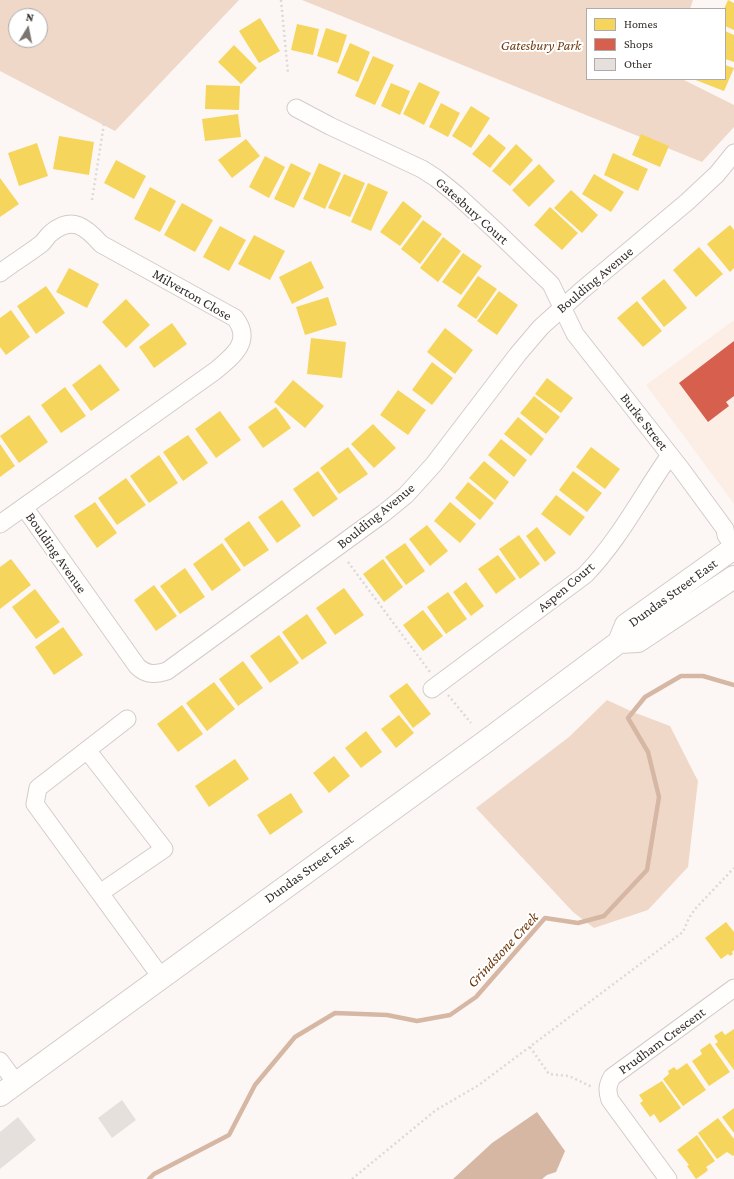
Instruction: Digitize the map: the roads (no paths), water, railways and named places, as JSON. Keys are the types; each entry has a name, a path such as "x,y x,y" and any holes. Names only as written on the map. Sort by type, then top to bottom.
{"main road":[{"name":"Dundas Street East","path":"8,1089 485,742 619,642 626,625 731,543"},
{"name":"Dundas Street East","path":"619,642 638,642 734,577"}],"street":[{"name":"Gatesbury Court","path":"296,108 330,126 422,169 436,178 496,231 550,284 562,308"},
{"name":"Boulding Avenue","path":"24,507 142,672 158,674 167,671 406,495 448,447 518,354 541,327 687,202 717,174 734,153"},
{"name":"Milverton Close","path":"0,273 42,243 51,233 60,227 71,224 82,226 101,244 235,318 240,324 243,333 237,351 220,367 0,524"},
{"name":"Burke Street","path":"562,308 575,334 725,528 731,543"},
{"name":"Aspen Court","path":"435,687 585,575 623,527 670,455"},
{"path":"127,719 38,788 35,804 161,977"},
{"path":"87,750 164,849 100,893"},
{"name":"Prudham Crescent","path":"668,1179 610,1100 607,1091 608,1083 612,1077 734,988"},
{"path":"0,1061 8,1089"}],"waterway":[{"name":"Grindstone Creek","path":"149,1179 154,1174 229,1135 255,1085 295,1037 335,1013 387,1015 417,1021 450,1015 476,997 545,918 578,923 604,916 647,870 659,797 648,752 628,718 645,697 681,676 703,676 734,685"}],"park label":[{"name":"Gatesbury Park","path":"541,46"}]}
